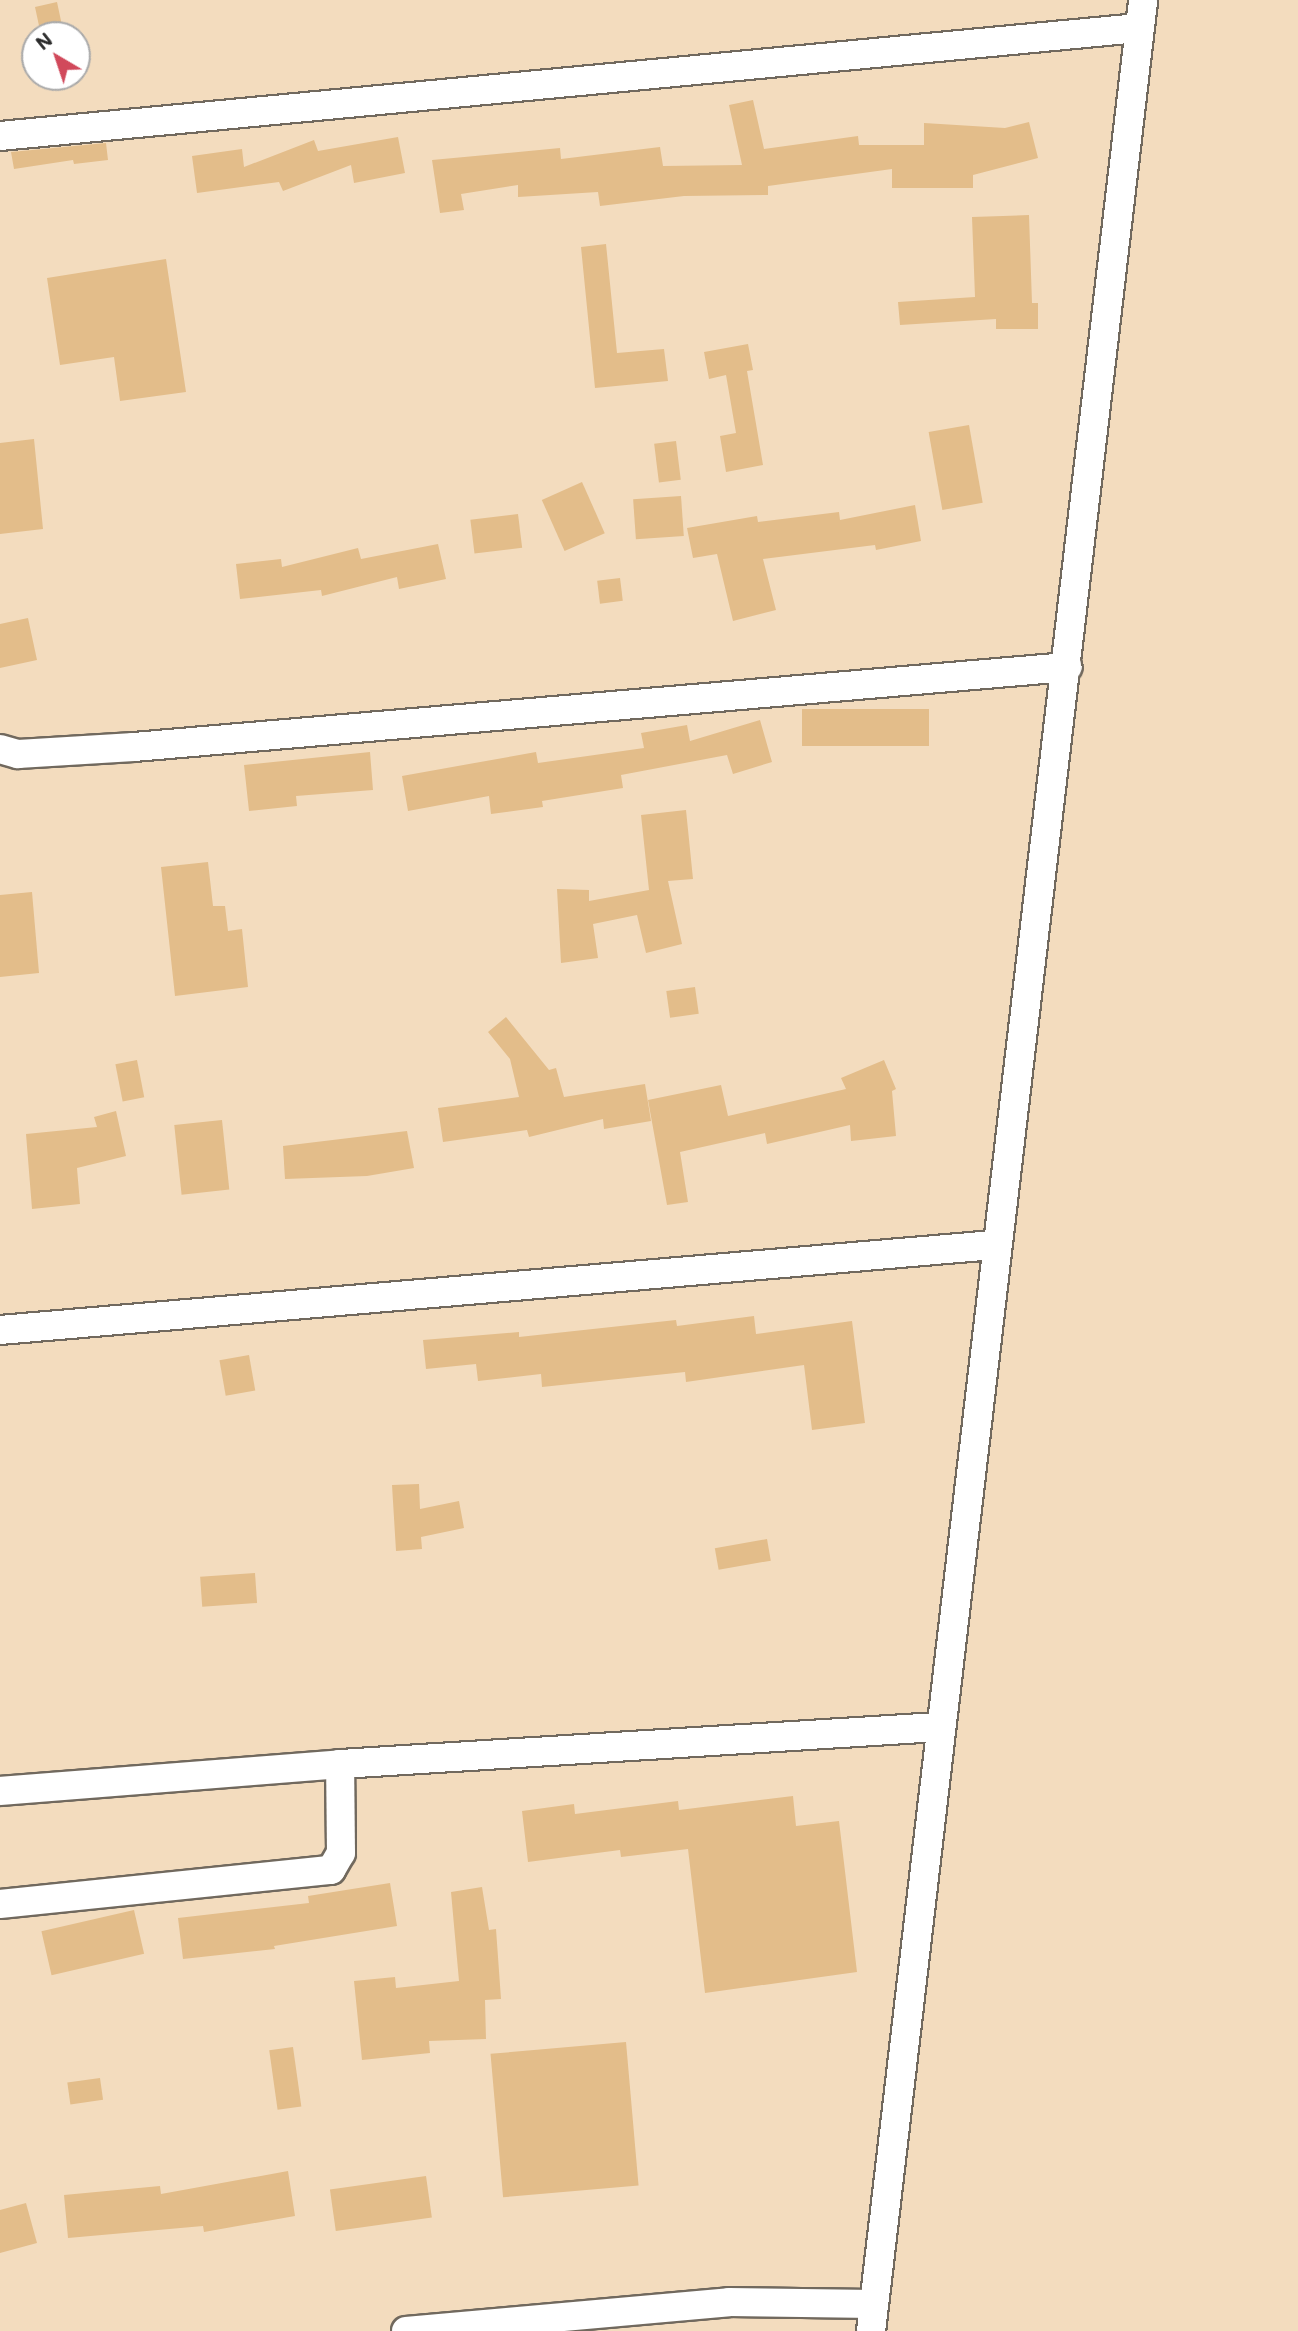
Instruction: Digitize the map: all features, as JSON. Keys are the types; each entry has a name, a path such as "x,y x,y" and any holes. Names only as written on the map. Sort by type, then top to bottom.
{"street":[{"path":"406,2331 476,2328 729,2302 872,2318 994,1245 1068,667 1143,0"},
{"path":"0,136 1139,28"},
{"path":"0,750 18,754 134,747 1068,667"},
{"path":"0,1330 994,1245"},
{"path":"0,1791 340,1764 938,1727"},
{"path":"0,1904 331,1870 341,1853 340,1764"}],"building":[{"path":"57,2 61,21 38,21 35,7"},
{"path":"753,100 764,149 858,136 859,145 924,145 924,123 1005,128 1029,122 1038,158 973,175 973,188 892,188 892,169 768,186 768,195 684,196 600,206 598,192 518,197 518,185 461,194 464,210 440,213 432,160 560,148 561,159 660,147 663,166 742,165 729,105"},
{"path":"398,137 405,173 354,183 351,165 283,191 279,182 197,193 192,156 242,149 244,167 314,140 318,151"},
{"path":"106,143 108,160 74,164 73,160 14,169 11,152"},
{"path":"1029,215 1032,303 1038,303 1038,329 996,329 996,319 900,325 898,302 975,297 972,217"},
{"path":"606,244 617,353 664,349 668,381 595,388 581,247"},
{"path":"166,259 186,392 120,401 114,357 60,365 47,278"},
{"path":"748,344 753,370 747,371 763,465 726,472 720,436 736,433 726,375 709,379 704,352"},
{"path":"969,425 983,503 942,510 929,432"},
{"path":"34,439 43,529 0,534 0,443"},
{"path":"676,441 681,480 659,482 654,444"},
{"path":"582,482 605,533 565,551 542,500"},
{"path":"681,496 684,536 636,539 633,499"},
{"path":"915,505 921,541 876,550 875,545 763,559 776,610 733,621 717,554 693,558 687,528 757,516 758,522 839,512 840,520"},
{"path":"518,514 522,548 475,554 470,520"},
{"path":"438,544 446,579 399,589 397,577 322,596 321,590 240,599 236,564 281,559 282,567 358,548 361,559"},
{"path":"620,578 623,601 600,604 597,581"},
{"path":"28,618 37,660 0,668 0,624"},
{"path":"802,709 929,709 929,746 802,746"},
{"path":"760,720 772,762 733,774 727,755 621,775 623,788 542,801 543,807 491,814 489,796 408,811 402,776 536,752 538,763 644,748 641,733 687,725 690,741"},
{"path":"370,752 373,790 296,796 297,806 249,811 244,765"},
{"path":"686,810 693,879 668,881 682,944 646,953 637,915 593,924 598,958 561,963 557,889 589,890 589,901 649,890 641,815"},
{"path":"208,862 213,906 225,906 228,931 242,929 248,987 175,996 161,867"},
{"path":"32,892 39,973 0,977 0,895"},
{"path":"695,987 699,1014 670,1018 666,991"},
{"path":"506,1017 549,1070 556,1068 564,1097 645,1084 651,1121 604,1129 603,1119 529,1137 527,1130 443,1142 438,1108 519,1097 510,1059 488,1032"},
{"path":"137,1060 144,1097 123,1101 115,1064"},
{"path":"884,1060 896,1089 892,1091 896,1136 851,1141 850,1125 767,1144 765,1133 680,1152 688,1202 667,1205 648,1100 721,1085 728,1116 846,1089 841,1078"},
{"path":"116,1111 126,1156 77,1168 80,1204 32,1209 26,1134 97,1127 94,1117"},
{"path":"222,1120 229,1190 182,1195 174,1125"},
{"path":"407,1131 414,1168 367,1176 285,1179 283,1146"},
{"path":"754,1316 756,1334 852,1321 865,1423 812,1430 804,1365 686,1382 685,1372 542,1387 541,1374 478,1381 476,1364 426,1369 423,1340 519,1332 519,1337 676,1320 677,1326"},
{"path":"249,1355 255,1390 226,1396 219,1360"},
{"path":"419,1484 420,1509 459,1501 464,1528 421,1537 422,1549 396,1551 392,1485"},
{"path":"767,1539 771,1561 719,1570 715,1548"},
{"path":"255,1573 257,1603 202,1607 200,1577"},
{"path":"793,1796 796,1826 839,1821 857,1972 705,1993 688,1849 621,1857 620,1850 528,1862 522,1811 574,1804 575,1814 678,1801 679,1810"},
{"path":"390,1883 397,1926 274,1946 275,1949 183,1959 178,1918 309,1903 308,1896"},
{"path":"482,1887 489,1930 496,1929 501,1999 485,2000 486,2039 429,2041 430,2053 362,2060 354,1981 395,1977 396,1988 459,1981 451,1892"},
{"path":"134,1910 144,1954 52,1975 41,1931"},
{"path":"626,2042 639,2185 503,2197 491,2054"},
{"path":"293,2047 301,2106 278,2110 269,2050"},
{"path":"100,2078 103,2100 70,2104 67,2083"},
{"path":"288,2171 295,2216 204,2232 203,2226 68,2238 64,2195 160,2186 161,2194"},
{"path":"426,2176 432,2218 336,2231 330,2189"},
{"path":"26,2203 37,2243 0,2253 0,2210"}]}
